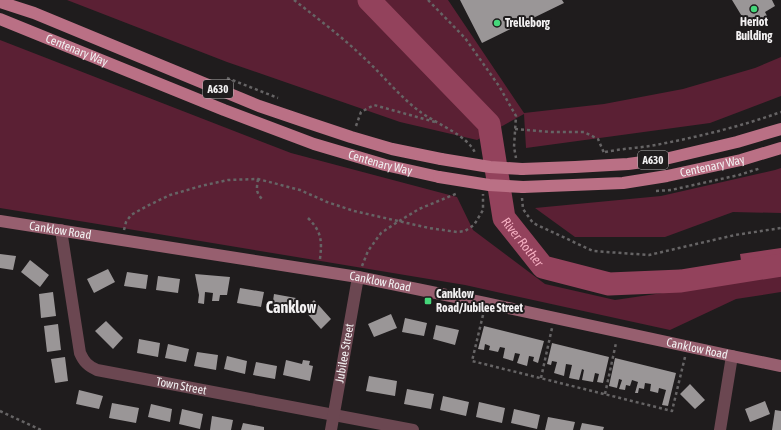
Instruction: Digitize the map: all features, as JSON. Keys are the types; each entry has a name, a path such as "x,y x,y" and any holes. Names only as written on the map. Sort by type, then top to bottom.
{"main road":[{"name":"Centenary Way","path":"0,2 34,13 252,103 309,124 392,149 490,167 519,166 575,168 635,163 665,159 737,142 781,129"},
{"name":"Centenary Way","path":"0,19 224,110 314,144 385,165 439,177 522,190 623,183 667,176 741,160 781,148"}],"street":[{"name":"Canklow Road","path":"0,221 358,277 781,366"},
{"name":"Town Street","path":"61,230 80,353 84,361 90,367 97,370 413,430"},
{"name":"Jubilee Street","path":"332,430 358,277"},
{"path":"720,430 732,356"}],"path":[{"path":"428,0 465,38 499,86 516,116 514,147 519,166"},
{"path":"225,77 281,99"},
{"path":"361,127 356,126 361,112 374,105 440,123"},
{"path":"515,129 551,132 584,132 598,138 604,153 619,149 649,146 691,137 766,118 781,112"},
{"path":"258,179 258,195 262,199"},
{"path":"522,190 523,209 533,223 593,251 649,255 735,235 781,228"},
{"path":"358,277 368,251 382,233 419,209 462,192"},
{"path":"308,218 320,233 321,245 318,271"},
{"path":"485,303 472,361 672,411 688,347"},
{"path":"540,378 554,318"},
{"path":"605,394 618,332"},
{"path":"0,411 41,430"}],"shaded area":[{"path":"67,0 448,0 524,113 604,104 683,89 755,68 781,57 781,96 710,123 526,148 524,114 477,140 400,122 227,62"},
{"path":"0,40 291,153 457,197 473,230 545,284 615,300 744,279 781,275 781,292 736,299 670,330 465,285 0,208"},
{"path":"781,168 781,213 733,212 665,237 575,237 535,208 661,196"},
{"path":"781,248 781,275 744,279 740,254"}],"building":[{"name":"Trelleborg","path":"460,0 562,0 564,3 482,43"},
{"name":"Heriot Building","path":"732,0 772,0 775,6 765,12 767,16 758,22 755,17 746,23"},
{"path":"0,254 16,256 13,270 0,268"},
{"path":"30,260 49,275 40,287 21,272"},
{"path":"108,269 115,282 94,293 87,279"},
{"path":"127,272 148,275 146,289 124,286"},
{"path":"195,274 230,277 227,295 220,295 219,301 212,301 213,293 205,292 204,304 198,303 199,295"},
{"path":"158,276 180,279 178,293 156,290"},
{"path":"240,288 264,292 261,307 237,303"},
{"path":"53,292 56,316 41,318 39,294"},
{"path":"274,294 296,298 293,312 272,308"},
{"path":"314,300 331,319 321,329 304,310"},
{"path":"391,314 397,328 374,337 368,324"},
{"path":"405,318 427,323 424,336 402,332"},
{"path":"106,321 123,338 113,349 95,331"},
{"path":"58,324 61,350 47,352 44,326"},
{"path":"436,325 459,330 455,345 433,339"},
{"path":"484,326 544,341 538,363 533,361 534,357 529,356 527,366 517,363 520,354 515,353 513,361 503,358 505,348 500,347 498,352 489,350 490,346 485,344 484,350 478,349"},
{"path":"139,339 160,343 158,357 137,353"},
{"path":"552,343 609,357 603,383 597,382 599,374 595,373 593,382 582,380 584,370 582,369 579,380 569,378 572,365 566,364 564,376 554,373 557,362 552,361 551,365 547,364"},
{"path":"168,344 189,349 186,362 165,358"},
{"path":"197,352 218,355 216,370 194,366"},
{"path":"227,356 247,361 245,374 224,369"},
{"path":"65,357 68,381 55,383 51,359"},
{"path":"615,358 676,373 668,406 662,405 666,390 659,388 658,393 650,391 651,384 645,383 644,389 639,388 638,393 635,393 638,382 632,380 630,386 626,385 625,390 619,389 622,380 619,379 617,388 609,386"},
{"path":"286,360 302,364 303,360 310,361 309,365 313,366 310,381 283,375"},
{"path":"256,362 277,366 275,379 253,375"},
{"path":"369,376 397,381 395,396 366,391"},
{"path":"690,384 705,400 695,409 680,394"},
{"path":"407,389 434,394 431,409 404,404"},
{"path":"79,390 103,396 99,409 76,404"},
{"path":"443,396 469,402 466,416 440,410"},
{"path":"765,401 770,414 750,422 745,409"},
{"path":"479,402 505,408 502,423 476,417"},
{"path":"112,403 139,408 136,423 109,418"},
{"path":"151,404 172,409 170,422 148,417"},
{"path":"182,409 203,414 200,429 179,424"},
{"path":"514,409 540,415 537,429 511,423"},
{"path":"775,410 781,411 781,430 772,430"},
{"path":"212,416 233,420 231,430 210,430"},
{"path":"548,417 575,422 573,430 545,430"},
{"path":"243,423 264,427 264,430 241,430"},
{"path":"582,423 604,427 603,430 580,430"}],"waterway":[{"name":"River Rother","path":"369,0 489,124 504,218 543,267 609,284 681,281 781,265"}],"place":[{"name":"Heriot Building","path":"754,9"},
{"name":"Trelleborg","path":"497,23"},
{"name":"Canklow Road/Jubilee Street","path":"428,301"}],"district":[{"name":"Canklow","path":"291,307"}]}
